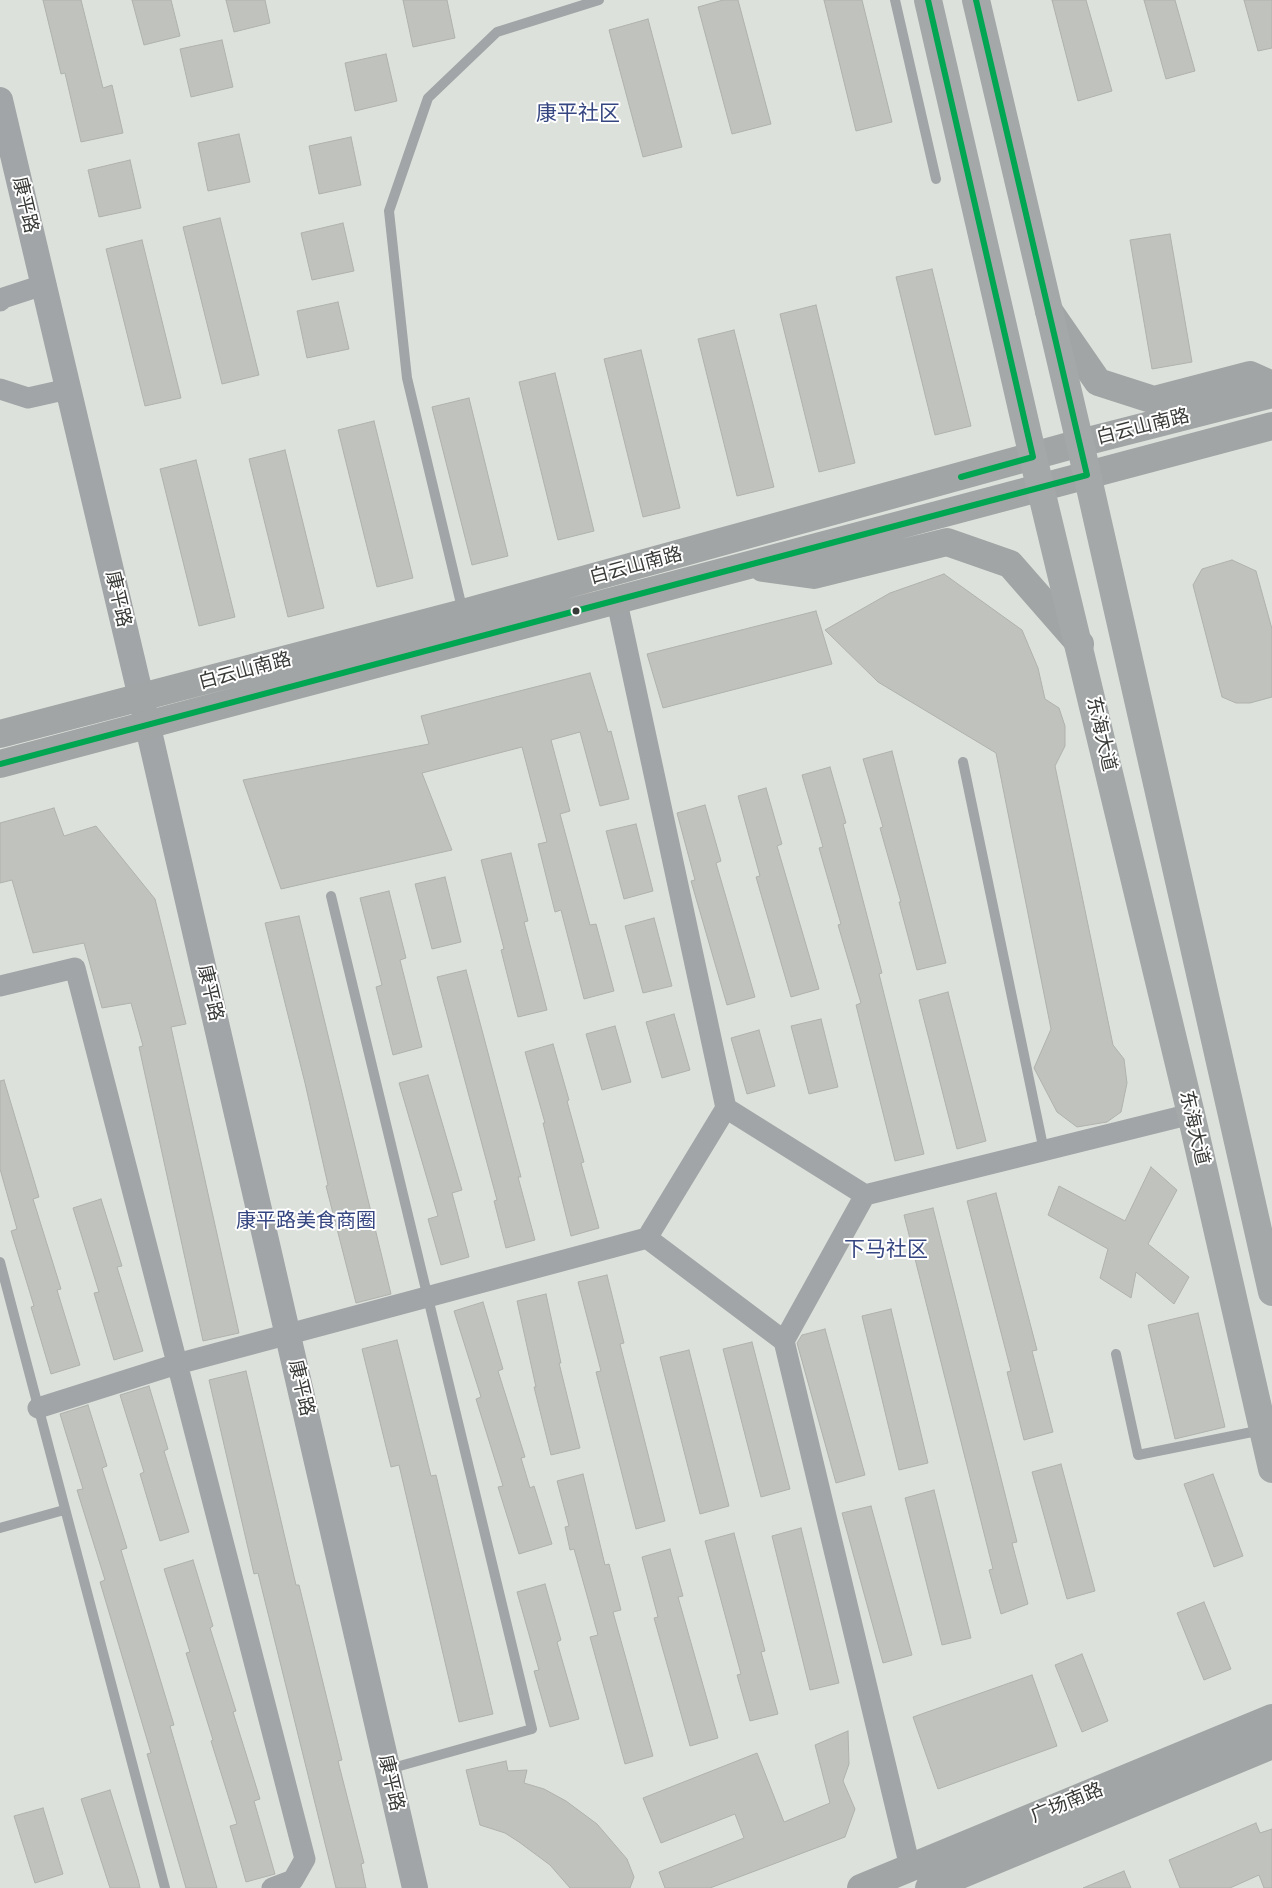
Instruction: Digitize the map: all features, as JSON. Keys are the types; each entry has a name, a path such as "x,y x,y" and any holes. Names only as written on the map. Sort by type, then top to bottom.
{"main road":[{"name":"东海大道","path":"928,0 1033,457 1080,644 1191,1114 1272,1469"},
{"path":"976,0 1080,443 1272,1292"},
{"path":"1047,308 1098,382 1154,400 1250,375 1272,385"},
{"name":"白云山南路","path":"0,734 463,613 1080,443 1272,394"},
{"name":"白云山南路","path":"0,764 616,602 1272,426"},
{"path":"749,566 814,575 947,542 1010,564 1080,644"},
{"name":"广场南路","path":"861,1888 1272,1718"},
{"name":"广场南路","path":"929,1888 1272,1745"}],"street":[{"name":"康平路","path":"0,100 148,726 415,1888"},
{"path":"1,298 43,285"},
{"path":"0,388 28,398 68,389"},
{"path":"38,1408 177,1364 647,1238 726,1108 616,602"},
{"path":"0,986 75,968 305,1859 293,1880 272,1888"},
{"path":"726,1108 865,1195 1191,1114"},
{"path":"784,1341 865,1195"},
{"path":"647,1238 784,1341 910,1867"}],"lane":[{"path":"463,613 407,378 389,211 428,98 497,32 599,0"},
{"path":"895,0 936,179"},
{"path":"963,762 1044,1151"},
{"path":"331,896 532,1729 388,1769"},
{"path":"0,1262 165,1888"},
{"path":"1116,1354 1138,1455 1263,1430"},
{"path":"0,1528 64,1510"}],"building":[{"path":"43,0 81,0 103,88 112,85 123,133 81,142 65,73 61,74"},
{"path":"132,0 171,0 180,36 144,45"},
{"path":"226,0 265,0 270,23 234,32"},
{"path":"403,0 447,0 455,38 413,47"},
{"path":"723,0 738,0 771,124 732,134 698,7"},
{"path":"824,0 862,0 892,122 856,131"},
{"path":"1052,0 1086,0 1112,91 1078,101"},
{"path":"1144,0 1175,0 1195,71 1166,79"},
{"path":"1244,0 1272,0 1272,48 1258,51"},
{"path":"648,19 682,147 643,157 609,30"},
{"path":"222,40 233,87 191,97 180,49"},
{"path":"386,54 397,101 355,111 345,63"},
{"path":"239,134 250,182 208,191 198,143"},
{"path":"351,137 361,185 319,194 309,146"},
{"path":"130,160 141,208 99,217 88,170"},
{"path":"220,218 259,375 222,384 183,227"},
{"path":"343,223 354,271 312,280 301,233"},
{"path":"1170,234 1192,362 1152,369 1130,240"},
{"path":"142,240 181,398 145,406 106,249"},
{"path":"932,269 971,426 935,435 896,277"},
{"path":"338,302 349,349 307,358 297,311"},
{"path":"816,305 855,463 819,472 780,314"},
{"path":"734,330 774,487 737,496 698,339"},
{"path":"641,350 680,508 643,517 604,359"},
{"path":"555,373 594,531 558,540 519,382"},
{"path":"469,398 508,556 472,565 432,407"},
{"path":"374,421 413,578 377,587 338,430"},
{"path":"285,450 324,608 288,617 249,459"},
{"path":"196,460 235,617 199,626 160,469"},
{"path":"1232,560 1256,571 1272,629 1272,697 1250,703 1236,703 1222,697 1193,585 1202,569"},
{"path":"944,574 1022,630 1038,668 1045,699 1059,708 1065,726 1065,746 1055,766 1113,1045 1124,1059 1127,1083 1121,1112 1107,1122 1077,1127 1057,1112 1034,1068 1051,1029 996,753 878,682 825,630 890,593"},
{"path":"816,611 832,664 663,708 647,654"},
{"path":"590,673 608,732 611,731 629,799 600,806 580,732 551,740 570,811 560,814 590,925 596,924 614,991 584,999 561,910 555,912 538,844 547,842 522,747 422,773 452,850 281,889 243,780 429,744 421,716"},
{"path":"892,751 946,963 917,970 899,902 901,902 880,828 883,827 863,759"},
{"path":"830,767 846,823 843,824 882,973 879,974 924,1154 895,1161 856,1005 861,1003 838,925 841,924 819,848 823,847 802,775"},
{"path":"766,788 782,844 777,846 819,989 791,997 756,877 760,876 738,796"},
{"path":"705,805 721,861 716,863 755,997 727,1005 691,881 695,880 677,813"},
{"path":"54,808 64,836 96,826 155,899 186,1024 171,1027 239,1333 203,1341 139,1047 143,1046 131,1003 102,1008 84,943 33,953 12,880 0,883 0,823"},
{"path":"636,824 653,891 624,899 606,831"},
{"path":"511,853 528,921 524,922 547,1010 518,1017 501,950 504,949 481,860"},
{"path":"445,877 461,942 432,949 415,884"},
{"path":"389,891 406,958 400,960 422,1047 393,1055 376,987 382,985 360,898"},
{"path":"299,916 391,1294 356,1303 326,1186 328,1185 305,1083 265,923"},
{"path":"654,918 672,986 643,993 625,926"},
{"path":"466,970 521,1177 518,1177 535,1240 506,1248 494,1201 497,1200 437,977"},
{"path":"948,992 986,1141 957,1149 919,1000"},
{"path":"674,1014 690,1070 662,1078 646,1022"},
{"path":"821,1019 838,1087 809,1094 791,1026"},
{"path":"615,1026 631,1082 602,1090 586,1034"},
{"path":"759,1030 775,1086 747,1094 731,1038"},
{"path":"553,1044 569,1100 567,1101 584,1162 581,1163 599,1228 571,1236 543,1123 545,1123 525,1052"},
{"path":"428,1075 462,1190 452,1193 469,1257 441,1265 428,1219 438,1216 399,1083"},
{"path":"4,1080 39,1197 33,1199 61,1289 57,1290 80,1365 51,1374 31,1307 34,1306 11,1231 17,1229 0,1169 0,1081"},
{"path":"1151,1167 1177,1190 1148,1244 1189,1277 1174,1304 1136,1272 1131,1298 1100,1278 1108,1249 1048,1215 1059,1186 1125,1221"},
{"path":"996,1193 1037,1350 1032,1351 1053,1432 1024,1440 1007,1372 1011,1371 967,1201"},
{"path":"101,1199 122,1266 117,1267 143,1351 114,1360 94,1293 99,1292 73,1208"},
{"path":"933,1208 1017,1542 1012,1543 1028,1604 1001,1614 989,1570 993,1569 904,1215"},
{"path":"607,1275 624,1343 620,1344 665,1521 636,1529 596,1372 601,1371 578,1282"},
{"path":"546,1294 561,1363 559,1363 580,1448 551,1455 534,1387 536,1387 517,1301"},
{"path":"483,1302 503,1369 498,1371 525,1457 521,1458 530,1488 534,1486 552,1544 519,1554 498,1487 503,1486 476,1399 481,1397 454,1311"},
{"path":"891,1309 928,1463 899,1470 862,1316"},
{"path":"1198,1313 1225,1427 1175,1439 1148,1325"},
{"path":"825,1329 865,1475 836,1483 797,1343 802,1335"},
{"path":"397,1340 431,1476 436,1475 493,1714 459,1722 399,1465 391,1467 362,1349"},
{"path":"752,1342 790,1489 761,1497 723,1349"},
{"path":"689,1350 729,1506 700,1514 660,1357"},
{"path":"246,1371 296,1585 299,1585 342,1760 338,1761 364,1863 361,1864 366,1888 336,1888 258,1573 254,1574 209,1380"},
{"path":"149,1386 168,1449 164,1451 189,1532 160,1541 140,1474 144,1472 120,1395"},
{"path":"88,1405 107,1466 102,1468 127,1548 121,1550 174,1725 170,1726 217,1888 186,1888 147,1754 151,1753 100,1582 105,1580 77,1490 83,1489 60,1414"},
{"path":"1061,1464 1095,1591 1067,1599 1032,1472"},
{"path":"583,1474 605,1565 609,1564 621,1610 613,1612 653,1756 625,1764 590,1637 598,1635 574,1549 570,1550 565,1527 569,1526 557,1481"},
{"path":"1213,1474 1243,1556 1214,1567 1184,1484"},
{"path":"934,1490 971,1638 942,1645 905,1498"},
{"path":"871,1506 912,1655 883,1663 842,1513"},
{"path":"801,1528 839,1683 810,1690 772,1536"},
{"path":"734,1533 765,1651 761,1652 778,1714 750,1721 737,1675 741,1674 705,1541"},
{"path":"670,1549 683,1596 678,1597 718,1738 690,1746 654,1618 658,1617 642,1557"},
{"path":"193,1560 213,1626 210,1628 236,1711 233,1712 260,1799 254,1801 275,1874 246,1882 230,1826 237,1824 186,1653 190,1652 164,1569"},
{"path":"545,1584 561,1640 557,1642 579,1719 550,1727 534,1671 539,1670 517,1592"},
{"path":"1204,1602 1231,1669 1204,1680 1177,1613"},
{"path":"1082,1654 1108,1721 1082,1732 1055,1665"},
{"path":"1032,1675 1057,1746 938,1789 913,1717"},
{"path":"848,1731 849,1764 843,1781 855,1809 845,1837 710,1888 665,1888 659,1872 744,1838 735,1814 661,1843 643,1798 757,1753 784,1822 830,1803 815,1745"},
{"path":"506,1761 508,1771 527,1770 524,1783 544,1789 566,1801 597,1824 627,1859 634,1877 630,1888 570,1888 550,1865 519,1842 505,1833 480,1825 466,1770"},
{"path":"110,1790 140,1888 110,1888 81,1799"},
{"path":"43,1808 63,1874 35,1883 14,1816"},
{"path":"1256,1823 1260,1833 1272,1829 1272,1888 1264,1888 1259,1875 1230,1888 1180,1888 1169,1860"},
{"path":"1124,1871 1131,1888 1083,1888"}],"transit line":[{"path":"928,0 1033,457 961,477"},
{"path":"0,764 1087,475 976,0"}],"district":[{"name":"康平社区","path":"578,114"},
{"name":"康平路美食商圈","path":"306,1221"},
{"name":"下马社区","path":"886,1250"}]}
